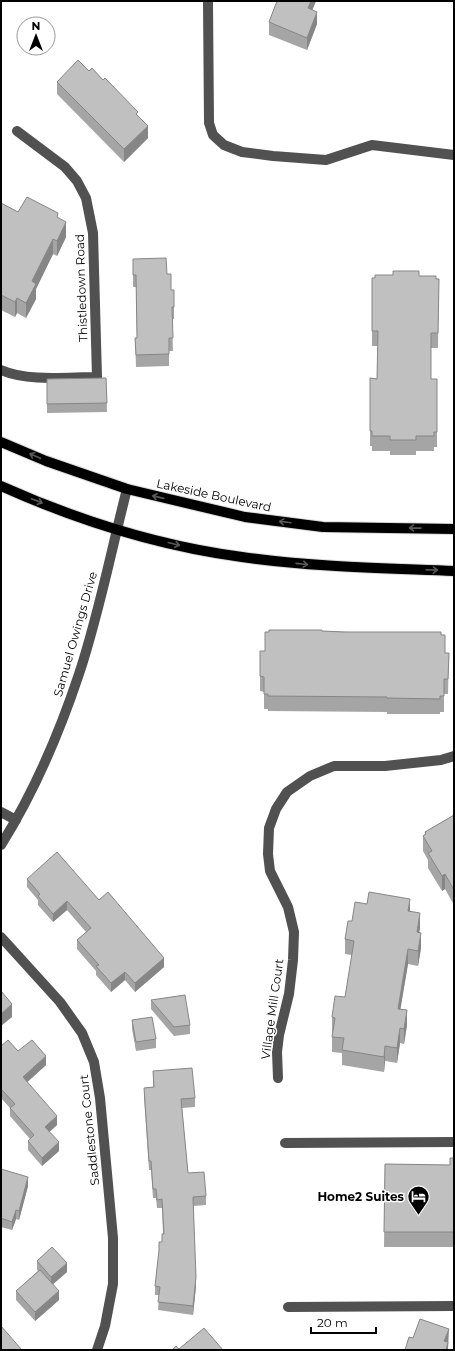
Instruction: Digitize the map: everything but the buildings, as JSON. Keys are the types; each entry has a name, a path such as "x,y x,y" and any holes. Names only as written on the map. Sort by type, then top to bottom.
{"main road":[{"name":"Lakeside Boulevard","path":"1,442 46,461 127,489 245,517 323,527 454,529"},
{"path":"1,486 35,500 116,529 182,546 241,557 324,566 454,571"}],"street":[{"path":"208,3 209,123 213,135 224,145 242,152 326,160 372,145 454,155"},
{"name":"Thistledown Road","path":"1,370 16,375 32,377 97,377 93,233 86,198 77,181 65,166 17,131"},
{"name":"Samuel Owings Drive","path":"1,845 16,820 54,740 79,674 98,610 116,529 127,489"},
{"name":"Village Mill Court","path":"278,1078 277,1052 279,1035 289,994 293,960 294,932 288,907 270,871 268,854 269,828 276,808 287,792 310,776 334,766 385,766 441,760 454,756"},
{"path":"1,812 16,820"},
{"name":"Saddlestone Court","path":"1,937 60,1002 82,1033 94,1062 100,1098 113,1238 113,1284 105,1326 97,1350"},
{"path":"284,1143 454,1142"},
{"path":"288,1307 454,1306"}],"place":[{"name":"Home2 Suites","path":"419,1216"}]}
